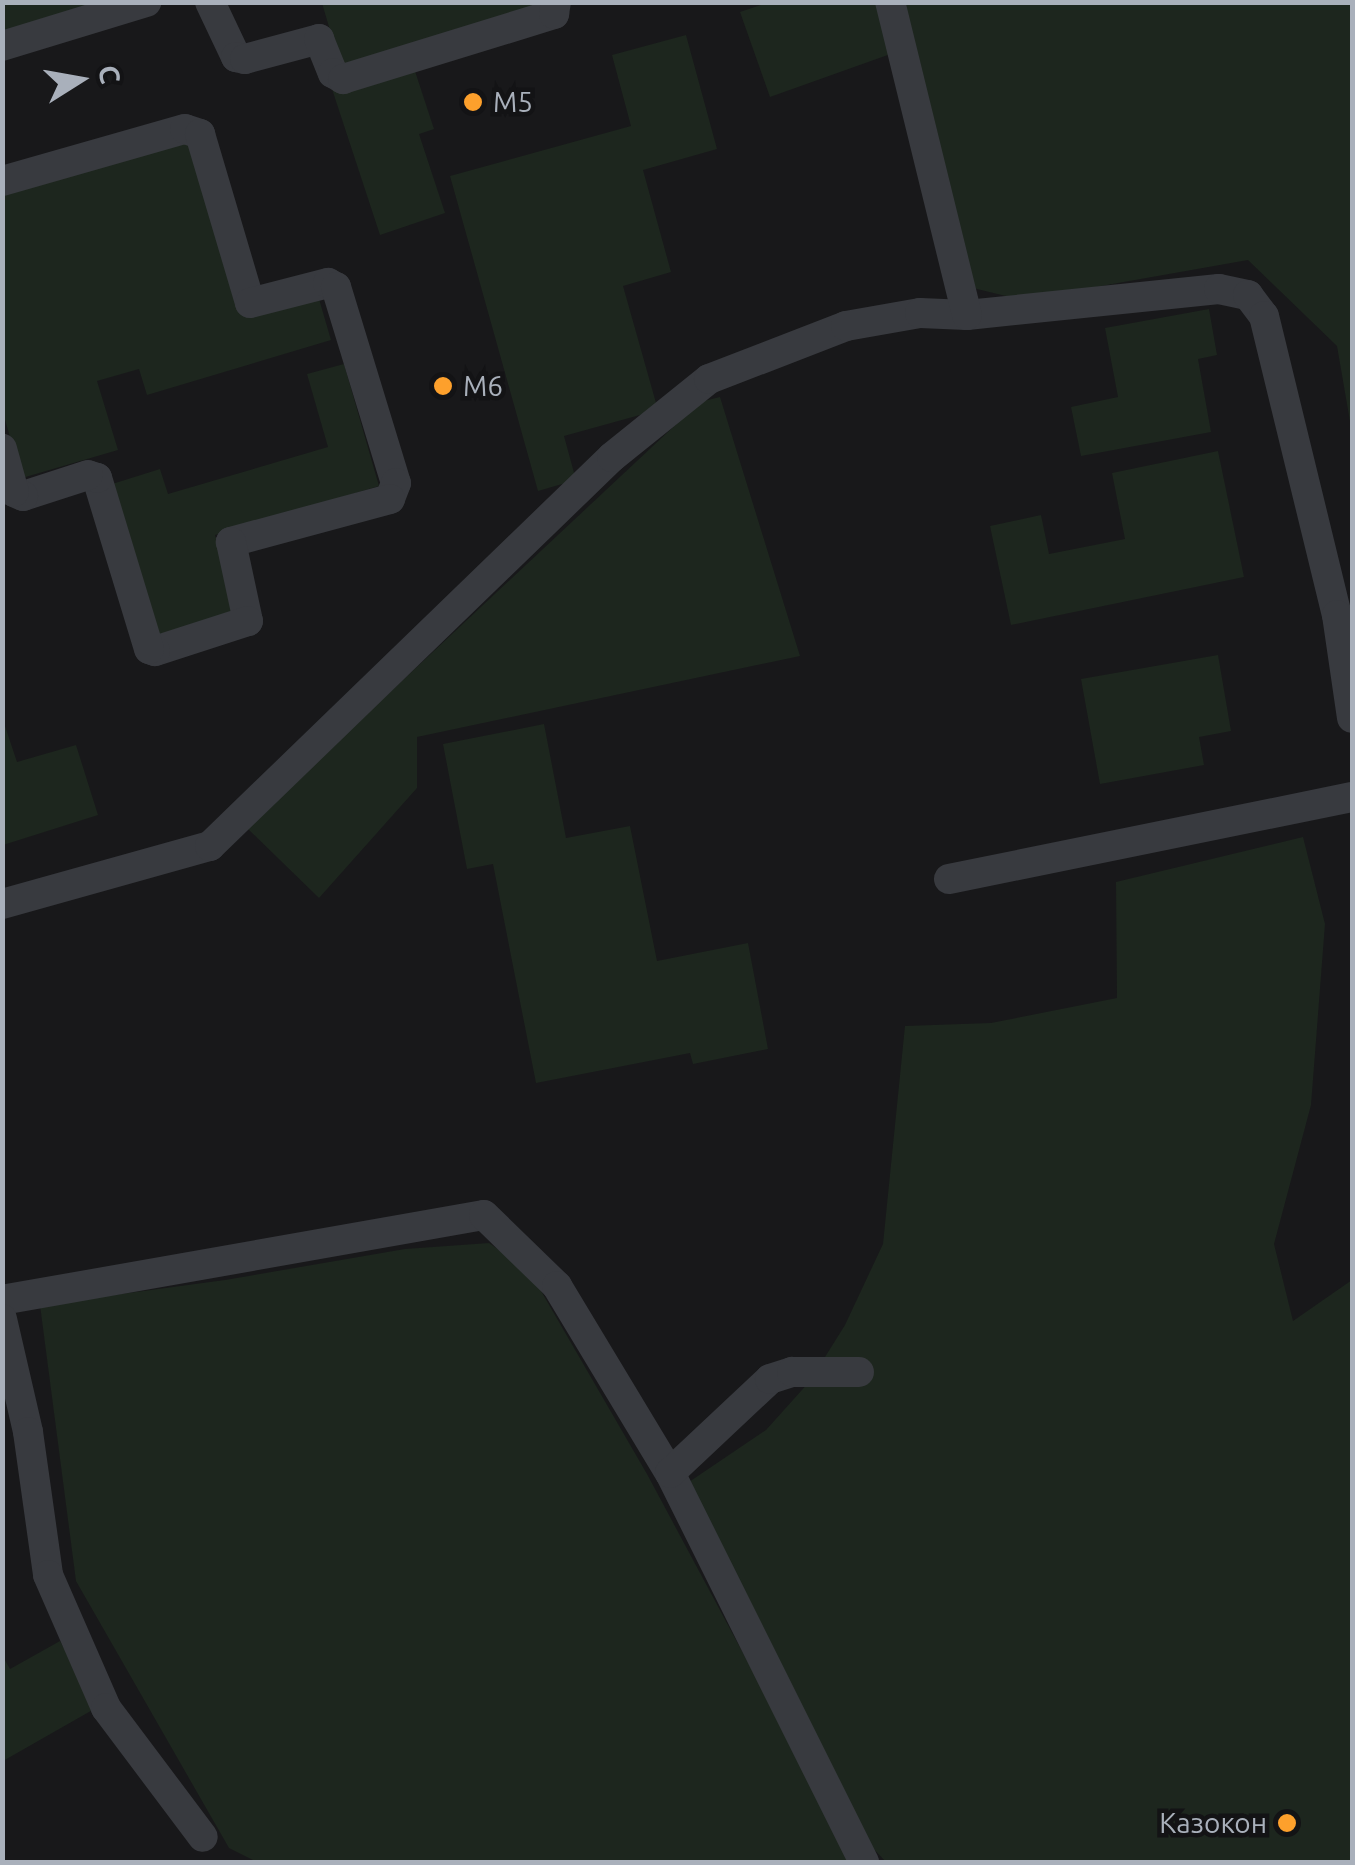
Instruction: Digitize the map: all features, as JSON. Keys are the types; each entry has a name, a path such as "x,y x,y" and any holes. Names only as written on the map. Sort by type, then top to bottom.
{"lane":[{"path":"2,46 146,2"},
{"path":"210,2 236,57 244,59 319,38 333,72 343,78 554,14 556,2"},
{"path":"890,2 967,314"},
{"path":"2,180 185,128 200,134 250,303 328,283 336,287 396,483 390,498 231,542 248,621 154,652 149,648 100,482 88,476 24,496 14,492 2,449"},
{"path":"2,904 210,846 612,456 709,379 846,326 920,313 967,314 1219,290 1248,295 1264,316 1338,615 1352,718"},
{"path":"949,879 1352,797"},
{"path":"2,1300 484,1215 558,1286 670,1472 864,1862"},
{"path":"2,1319 28,1432 48,1575 106,1708 203,1838"},
{"path":"670,1472 770,1379 792,1372 859,1372"}],"shaded area":[{"path":"552,2 341,68 322,3"},
{"path":"3,3 123,3 3,41"},
{"path":"767,3 882,3 899,51 770,97 740,12"},
{"path":"899,3 1352,3 1352,433 1337,346 1248,260 1022,300 969,287"},
{"path":"686,35 717,149 643,170 671,272 623,286 658,410 564,436 576,480 538,491 450,176 631,126 612,55"},
{"path":"411,59 434,129 419,134 445,213 380,235 331,86"},
{"path":"188,137 240,314 317,292 331,340 147,395 139,369 97,381 118,450 22,478 3,413 3,192"},
{"path":"1209,309 1217,355 1198,359 1211,432 1081,456 1071,407 1118,397 1105,328"},
{"path":"344,364 379,486 215,535 238,615 154,639 109,485 160,469 168,494 328,447 307,374"},
{"path":"720,397 800,656 417,737 417,788 319,898 246,827 700,402"},
{"path":"1218,451 1244,577 1011,625 990,526 1041,515 1049,554 1125,539 1112,473"},
{"path":"1218,655 1231,731 1199,737 1204,765 1100,784 1081,679"},
{"path":"2,717 17,762 76,745 98,815 3,845"},
{"path":"544,724 566,838 630,826 657,961 748,943 768,1049 693,1064 690,1053 536,1083 493,864 467,869 443,744"},
{"path":"1303,837 1325,924 1311,1105 1274,1244 1293,1321 1352,1280 1352,1862 886,1862 869,1844 689,1482 766,1430 810,1381 845,1325 883,1244 905,1026 991,1023 1117,998 1116,882"},
{"path":"489,1243 530,1272 647,1474 855,1862 257,1862 229,1848 76,1581 40,1305 225,1280 405,1249"},
{"path":"60,1641 96,1708 3,1761 2,1655 10,1669"}],"place":[{"name":"М5","path":"473,102"},
{"name":"М6","path":"443,386"},
{"name":"Казокон","path":"1287,1823"}]}
